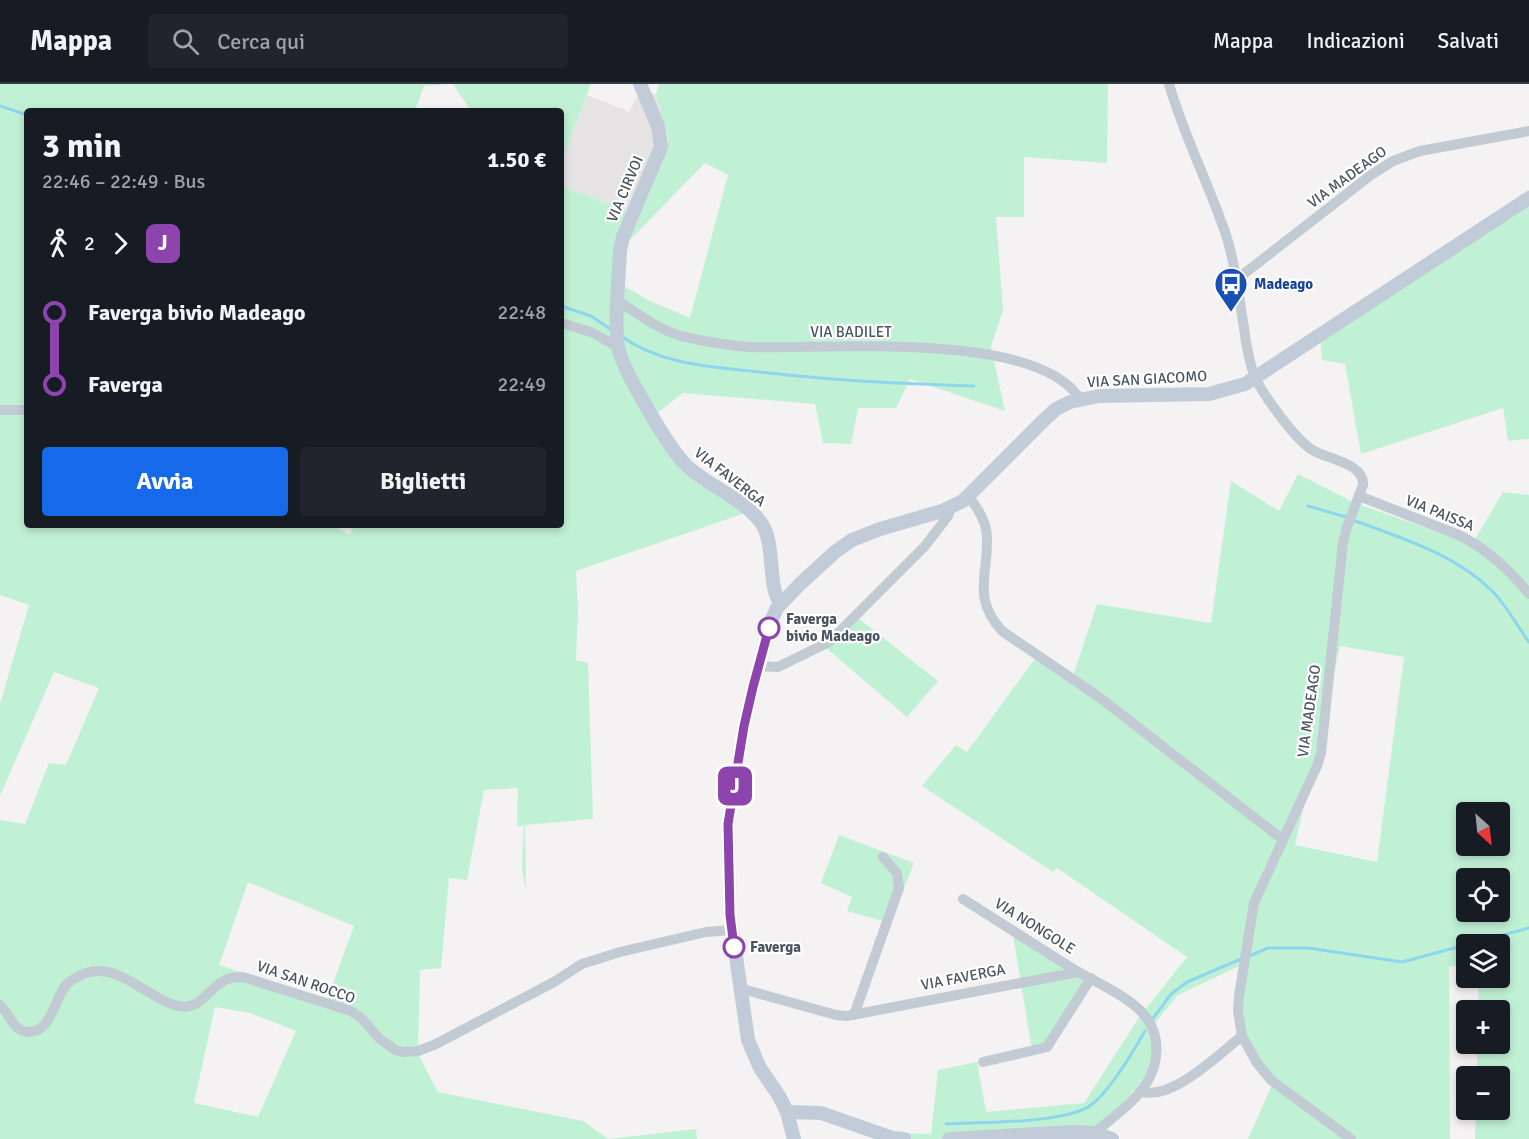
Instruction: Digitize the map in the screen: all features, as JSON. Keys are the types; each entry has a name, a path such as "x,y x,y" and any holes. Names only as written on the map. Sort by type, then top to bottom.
{"street":[{"name":"VIA CIRVOI","path":"618,347 618,301 623,237 661,147 658,126 640,84"},
{"name":"VIA MADEAGO","path":"1168,84 1227,238 1255,378 1292,432 1307,447 1359,472 1364,482 1343,542 1317,766 1254,903 1238,1011 1242,1036 1257,1063 1271,1080 1351,1139"},
{"name":"VIA MADEAGO","path":"1236,280 1393,161 1420,151 1529,131"},
{"name":"VIA SAN GIACOMO","path":"781,603 826,560 852,540 951,507 968,496 1045,418 1062,406 1080,399 1099,396 1209,394 1233,388 1255,378 1529,198"},
{"name":"VIA BADILET","path":"618,301 645,319 678,334 748,347 910,347 1007,358 1037,368 1064,382 1071,386 1080,399"},
{"path":"564,324 591,332 618,347"},
{"name":"VIA FAVERGA","path":"618,347 628,374 677,455 693,470 753,514 764,527 770,544 776,597 781,603"},
{"path":"0,410 24,410"},
{"path":"968,496 979,509 987,536 982,589 987,611 1002,631 1100,697 1282,839"},
{"name":"VIA PAISSA","path":"1359,496 1474,542 1499,562 1529,594"},
{"path":"759,666 778,667 829,642 925,546 948,516 951,507"},
{"path":"781,603 771,621 753,687 744,726 728,824 732,930 748,1040 759,1068 779,1096 787,1112 794,1139"},
{"path":"854,1015 899,888 897,873 883,857"},
{"name":"VIA NONGOLE","path":"963,900 1133,1004 1148,1019 1157,1041 1154,1065 1134,1100 1095,1133"},
{"name":"VIA SAN ROCCO","path":"0,1005 19,1029 32,1032 47,1022 66,985 74,978 95,970 115,974 170,1003 187,1007 202,1000 226,979 243,977 351,1011 387,1045 395,1050 411,1052 434,1046 587,962 626,950 688,936 732,930"},
{"name":"VIA FAVERGA","path":"739,988 836,1015 854,1015 1078,972"},
{"path":"983,1062 1047,1047 1090,978"},
{"path":"1140,1091 1151,1094 1173,1088 1242,1036"},
{"path":"787,1112 821,1113 893,1138 904,1139"},
{"path":"949,1139 1072,1132 1095,1133 1112,1139"}],"shaded area":[{"path":"640,91 656,94 669,141 635,215 564,186 564,154 587,95 629,112"}],"green space":[{"path":"0,84 447,84 424,86 416,108 24,108 24,528 337,528 350,535 353,528 564,528 564,186 635,215 669,141 656,94 659,84 1108,84 1107,163 1024,157 1024,217 996,217 1003,310 991,346 1005,411 910,379 896,408 858,408 851,444 823,443 815,404 683,393 656,414 677,452 754,510 576,571 578,611 576,660 588,663 593,819 525,825 526,892 522,868 524,826 517,826 518,788 484,790 467,880 449,878 441,968 420,970 418,1054 438,1092 583,1121 608,1139 0,1139 0,820 25,824 49,763 66,765 99,688 54,672 0,796 0,704 29,605 0,595","holes":["705,163 728,175 690,318 648,300 621,284 625,245","248,882 354,926 327,1000 219,965","215,1007 250,1013 296,1031 258,1117 194,1103"]},
{"path":"453,84 591,84 564,154 564,108 469,108"},
{"path":"1529,190 1529,439 1508,441 1503,408 1361,454 1345,364 1322,360 1319,329"},
{"path":"1298,474 1355,503 1472,544 1503,492 1529,495 1529,1139 1475,1139 1476,1120 1510,1120 1510,1066 1477,1066 1477,1054 1510,1054 1510,1000 1478,1000 1479,988 1510,988 1510,934 1456,934 1456,965 1449,967 1450,1139 1248,1139 1272,1085 1236,1028 1239,966 1178,995 1154,1024 1152,1054 1145,1077 1127,1099 1086,1139 901,1139 902,1133 931,1134 938,1070 977,1062 986,1112 1084,1103 1140,1016 1187,957 1057,868 1053,872 922,786 956,745 967,752 1036,657 1071,681 1097,604 1211,623 1231,481 1279,511","holes":["1340,646 1404,657 1377,862 1295,845"]},
{"path":"853,614 938,681 907,717 825,647"},
{"path":"839,835 914,863 890,923 847,911 852,897 821,883"},
{"path":"1013,935 1089,982 1048,1045 1032,1050"},
{"path":"696,1129 697,1139 608,1139"}],"waterway":[{"path":"0,106 24,114"},
{"path":"564,307 591,316 613,331"},
{"path":"621,336 655,354 711,367 846,380 974,386"},
{"path":"1308,506 1346,517"},
{"path":"1353,520 1426,548 1476,577 1506,608 1529,642"},
{"path":"1247,957 1268,948 1308,948 1402,962 1529,928"},
{"path":"1151,1021 1171,994 1187,982 1241,959"},
{"path":"946,1124 1043,1119 1079,1111 1091,1105 1105,1091 1145,1031"}],"bus line":[{"name":"J","path":"734,947 730,915 728,824 744,726 769,628"}],"place":[{"name":"Madeago","path":"1231,313"},
{"name":"Faverga bivio Madeago","path":"769,628"},
{"name":"Faverga","path":"734,947"}]}
